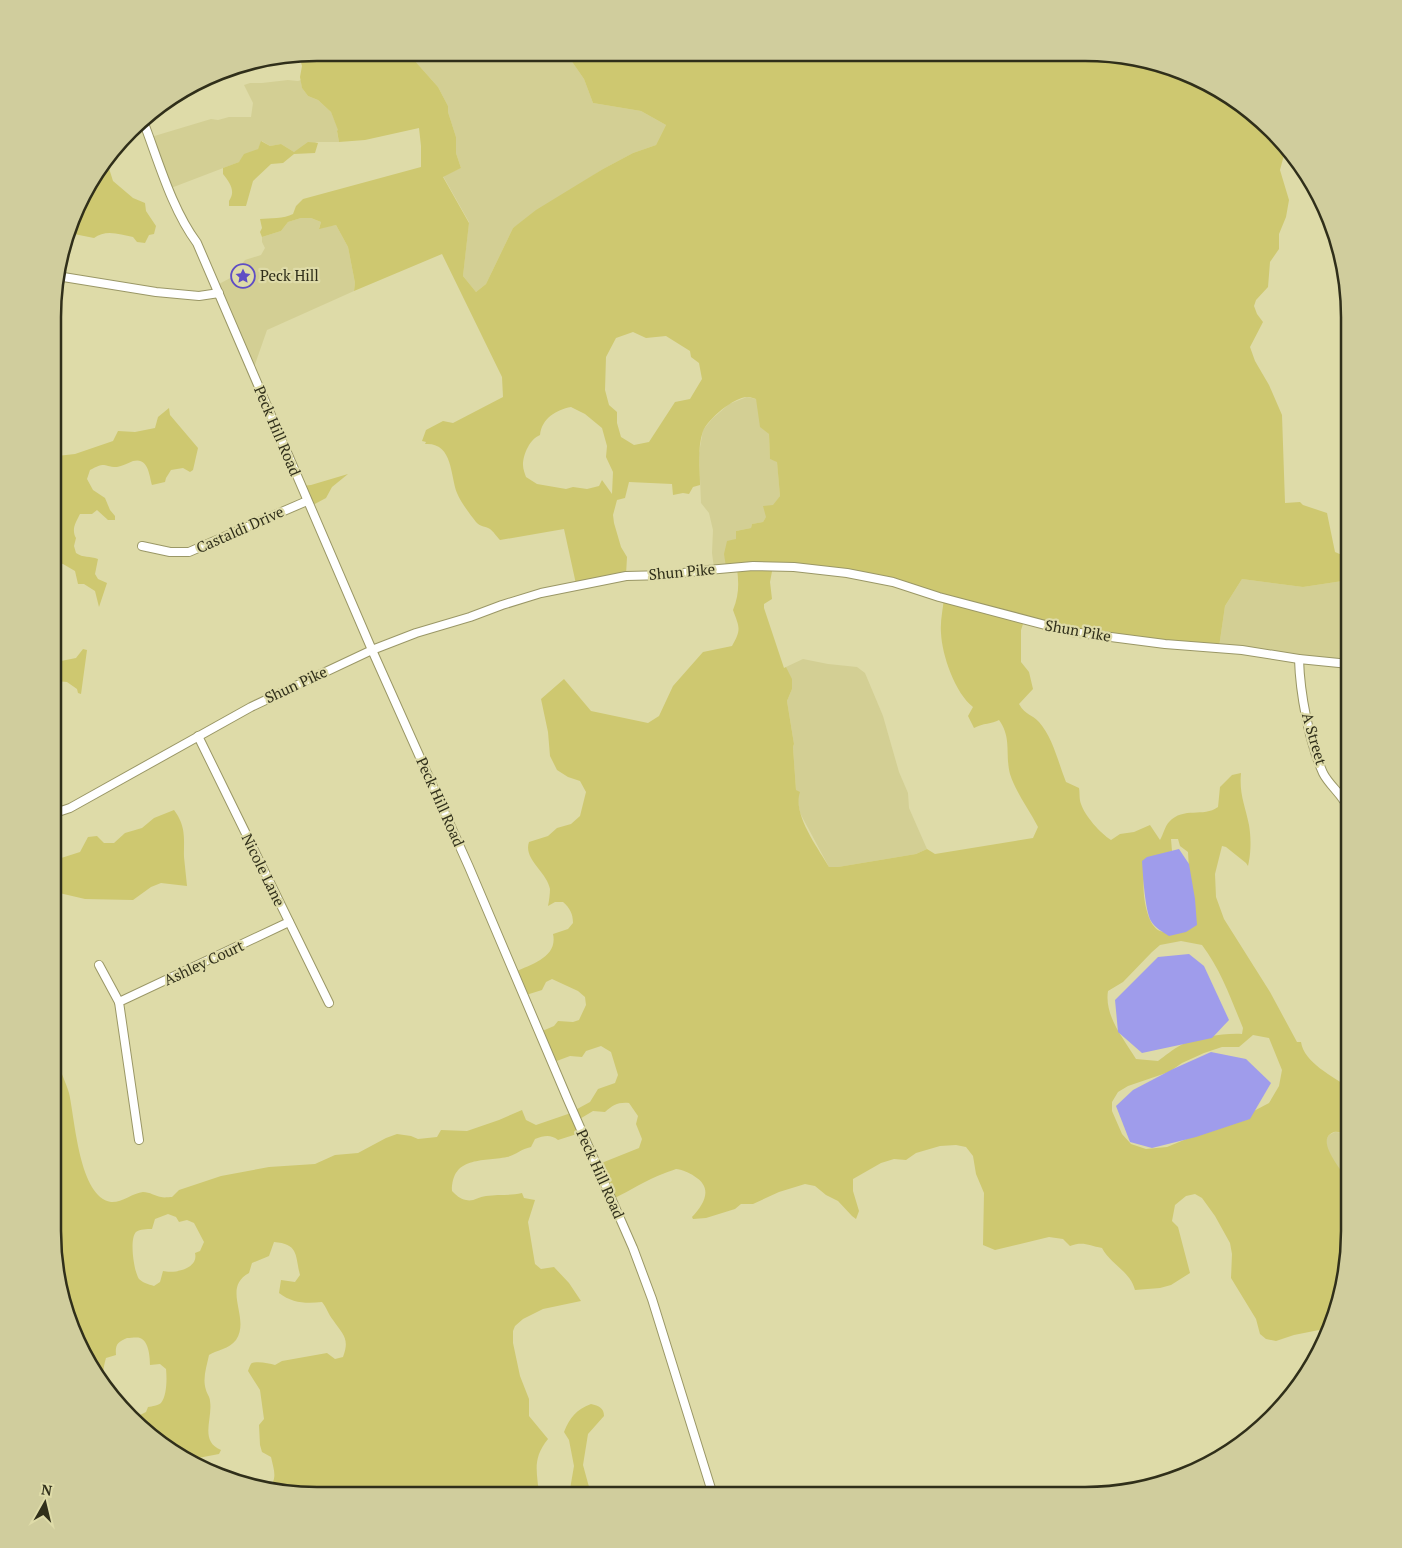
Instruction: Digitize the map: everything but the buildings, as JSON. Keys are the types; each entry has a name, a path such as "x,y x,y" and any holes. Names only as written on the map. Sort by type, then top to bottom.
{"street":[{"name":"Peck Hill Road","path":"146,127 178,210 186,227 198,243 307,501 469,867 633,1248 652,1299 711,1487"},
{"path":"64,277 156,292 199,296 218,292"},
{"name":"Castaldi Drive","path":"142,546 170,552 189,552 307,501"},
{"name":"Shun Pike","path":"61,811 70,808 288,688 372,650 416,633 541,593 626,576 667,575 752,566 803,568 847,573 893,582 957,602 1072,632 1165,644 1244,650 1299,659 1341,663"},
{"name":"A Street","path":"1299,659 1301,691 1319,762 1327,780 1341,797"},
{"name":"Nicole Lane","path":"198,736 329,1003"},
{"name":"Ashley Court","path":"119,1002 289,922"},
{"path":"99,965 119,1002 139,1140"}],"shaded area":[{"path":"317,61 415,61 438,87 448,106 456,137 456,153 461,168 443,177 469,223 463,276 476,292 486,284 513,228 536,210 603,169 633,153 656,145 666,125 641,111 593,103 584,79 572,61 1085,61 1118,63 1167,75 1213,96 1227,104 1254,125 1284,156 1280,170 1289,200 1286,217 1279,234 1279,249 1270,262 1268,287 1256,300 1254,306 1263,322 1250,347 1282,415 1285,503 1300,502 1303,505 1327,513 1335,552 1341,555 1341,581 1303,587 1242,579 1225,606 1219,647 1171,644 1024,621 1021,630 1021,662 1029,672 1033,689 1019,704 1024,711 1036,719 1044,728 1052,743 1066,782 1079,788 1080,802 1089,819 1111,840 1120,834 1134,832 1150,825 1160,840 1168,824 1175,817 1187,813 1206,812 1218,807 1220,787 1232,775 1241,773 1242,793 1250,834 1248,866 1226,847 1222,846 1215,874 1216,897 1224,919 1270,992 1297,1042 1301,1042 1303,1050 1313,1063 1341,1083 1341,1132 1334,1132 1327,1141 1331,1154 1341,1170 1339,1264 1332,1297 1321,1330 1276,1341 1266,1339 1260,1334 1256,1319 1231,1278 1232,1254 1230,1243 1215,1216 1202,1198 1195,1194 1186,1196 1175,1205 1172,1221 1178,1227 1190,1273 1171,1285 1160,1288 1135,1290 1133,1283 1102,1248 1083,1244 1070,1246 1063,1239 1049,1237 995,1250 983,1245 984,1193 976,1174 973,1156 966,1147 956,1145 940,1146 916,1153 906,1160 894,1159 881,1163 853,1179 853,1191 859,1211 856,1219 838,1201 826,1195 815,1186 805,1184 779,1192 753,1204 741,1204 735,1209 706,1218 693,1219 692,1217 700,1207 705,1196 704,1186 692,1175 683,1170 676,1169 651,1179 613,1199 599,1164 639,1148 642,1139 636,1124 638,1116 629,1103 622,1103 605,1112 593,1111 578,1120 580,1133 558,1140 550,1136 541,1137 535,1139 531,1147 510,1156 470,1163 463,1166 457,1172 453,1180 452,1191 458,1197 464,1199 471,1200 486,1196 522,1193 524,1198 535,1200 528,1222 535,1264 541,1269 554,1267 569,1283 581,1301 543,1309 523,1319 515,1326 513,1331 513,1343 520,1376 529,1399 529,1416 548,1439 538,1459 538,1487 317,1487 273,1483 274,1470 271,1457 262,1452 260,1445 259,1425 264,1419 260,1390 248,1371 251,1364 260,1362 275,1365 282,1361 327,1353 335,1359 343,1357 346,1345 342,1333 322,1302 299,1302 279,1293 281,1280 295,1282 300,1275 296,1256 292,1248 282,1243 274,1242 269,1256 252,1263 249,1273 241,1279 237,1287 240,1331 233,1343 209,1355 204,1381 210,1398 208,1429 210,1441 221,1450 219,1454 200,1458 175,1444 139,1415 146,1412 148,1407 161,1403 166,1387 166,1369 160,1364 150,1365 148,1350 143,1340 140,1338 127,1338 121,1341 116,1348 116,1355 106,1358 104,1373 81,1329 70,1297 63,1264 61,1231 61,1072 69,1093 76,1138 85,1172 92,1187 100,1197 111,1202 143,1192 162,1197 172,1197 179,1190 221,1176 269,1167 315,1164 335,1155 358,1153 397,1134 418,1139 437,1137 441,1130 467,1131 522,1110 526,1120 536,1125 568,1114 590,1102 598,1089 615,1083 618,1075 611,1052 601,1046 586,1051 582,1057 570,1056 554,1062 540,1032 554,1026 558,1021 573,1022 579,1020 586,1005 585,997 578,991 552,979 546,982 542,990 526,995 515,972 536,963 548,954 554,942 553,934 568,929 573,923 571,911 563,902 555,902 548,906 550,889 548,883 532,860 528,848 529,842 548,836 557,828 571,824 580,816 586,792 580,781 568,777 557,770 550,756 548,732 541,699 564,679 591,711 648,723 659,716 673,686 703,652 732,646 738,632 737,620 733,610 737,595 738,574 737,569 726,567 724,554 727,541 736,539 736,531 751,528 752,524 763,522 766,517 763,506 773,505 780,496 777,462 770,459 769,434 760,427 756,399 748,397 729,404 710,420 706,426 700,444 700,485 693,487 689,494 673,495 672,484 629,482 625,498 617,500 613,515 621,547 627,557 626,575 576,584 564,529 500,540 490,529 478,524 459,497 446,454 441,448 425,444 426,442 422,441 426,430 443,421 453,423 503,397 502,377 442,254 354,291 355,283 348,247 336,225 319,229 321,222 311,218 301,218 288,222 281,231 262,237 260,232 262,228 260,219 289,216 293,214 296,206 303,199 421,167 419,128 365,140 339,142 338,130 331,112 318,100 308,96 302,88 300,77 301,62","holes":["633,332 646,338 666,336 690,351 691,357 699,363 702,379 690,399 675,402 649,442 634,445 621,437 617,423 617,412 609,405 605,390 606,357 616,338","571,407 585,414 602,428 607,446 606,457 613,472 612,494 602,480 599,486 587,489 573,487 566,489 537,484 526,477 523,465 528,447 540,435 547,419 560,410","773,566 891,581 944,598 941,633 944,652 951,673 966,701 973,707 968,716 974,728 999,720 1006,733 1010,774 1038,827 1033,838 935,854 927,849 916,854 829,867 807,831 798,801 800,792 796,790 794,744 787,701 792,689 792,679 786,667 784,668 764,608 764,604 772,599 770,582","1171,839 1178,839 1180,846 1188,852 1189,869 1176,933 1160,931 1155,927 1145,905 1144,895 1144,879 1149,864 1155,856 1172,851","1181,941 1202,945 1215,964 1225,985 1243,1028 1242,1034 1219,1035 1188,1042 1158,1061 1136,1059 1112,1018 1109,1009 1108,991 1123,982 1160,945","1253,1035 1269,1038 1282,1070 1279,1086 1269,1103 1252,1112 1167,1147 1146,1149 1131,1144 1122,1134 1112,1111 1112,1102 1118,1092 1128,1086 1169,1072 1182,1063 1204,1053 1222,1047 1239,1047","168,1214 176,1217 179,1222 187,1220 194,1223 204,1242 200,1251 195,1253 195,1258 190,1267 173,1272 163,1271 160,1282 154,1286 139,1279 137,1275 134,1263 133,1241 136,1232 152,1229 155,1219"]},
{"path":"415,61 572,61 584,79 593,103 641,111 666,125 656,145 633,153 603,169 513,228 486,284 476,292 463,276 469,222 443,176 461,168 456,153 456,137 448,106 438,87"},
{"path":"301,80 302,88 308,96 318,100 331,112 339,131 337,132 339,142 317,142 294,152 281,144 270,146 262,141 258,149 239,162 171,188 151,137 211,119 251,117 253,103 244,85"},
{"path":"261,141 270,146 281,144 294,152 308,142 319,143 315,153 294,154 283,163 271,164 253,181 246,206 229,206 232,190 223,174 223,168 239,162 244,154 258,149"},
{"path":"109,168 113,181 133,198 145,203 146,211 156,226 154,234 149,235 145,243 137,242 133,237 108,233 94,238 75,234 88,204"},
{"path":"301,218 311,218 321,222 319,228 336,225 348,247 355,283 354,291 267,330 253,370 217,285 236,275 245,260 261,255 265,248 262,237 281,231 288,222"},
{"path":"747,397 756,399 769,434 770,459 777,461 780,496 763,522 752,524 751,528 736,531 736,539 726,567 714,568 712,553 713,530 709,513 701,503 699,453 703,430 729,404"},
{"path":"169,408 170,415 198,448 193,470 190,472 183,468 171,470 165,482 152,485 147,467 138,460 117,467 102,465 95,467 90,470 87,479 93,490 105,498 115,516 115,520 108,520 97,510 92,514 80,514 74,529 76,553 81,556 98,559 95,574 98,579 107,583 99,607 95,591 84,584 78,584 75,571 61,564 61,456 75,454 113,441 118,431 135,432 155,428 158,417"},
{"path":"348,474 332,487 326,498 311,506 302,486"},
{"path":"1242,579 1303,587 1341,581 1341,662 1219,647 1225,606"},
{"path":"83,649 87,650 81,694 67,682 61,681 61,661 76,658"},
{"path":"803,659 857,667 865,673 883,716 899,772 908,793 909,808 927,849 916,854 829,867 800,813 796,790 794,744 787,701 792,689 786,667"},
{"path":"174,810 181,821 184,832 187,886 161,883 151,887 133,900 85,899 61,893 61,858 80,852 88,837 97,836 104,843 114,843 125,833 142,828 154,818"},
{"path":"1179,849 1189,864 1197,925 1186,932 1169,936 1155,926 1149,916 1142,861 1147,857"},
{"path":"1189,954 1204,966 1229,1020 1212,1038 1142,1053 1118,1032 1115,1000 1158,957"},
{"path":"1211,1052 1246,1059 1271,1083 1250,1119 1196,1137 1152,1148 1130,1142 1116,1106 1133,1090"},
{"path":"1335,1132 1341,1132 1341,1172 1327,1148 1326,1140 1329,1135"},
{"path":"591,1404 600,1408 604,1416 588,1434 583,1465 589,1487 570,1487 574,1466 569,1440 564,1432 574,1415"}],"place":[{"name":"Peck Hill","path":"243,276"}]}
